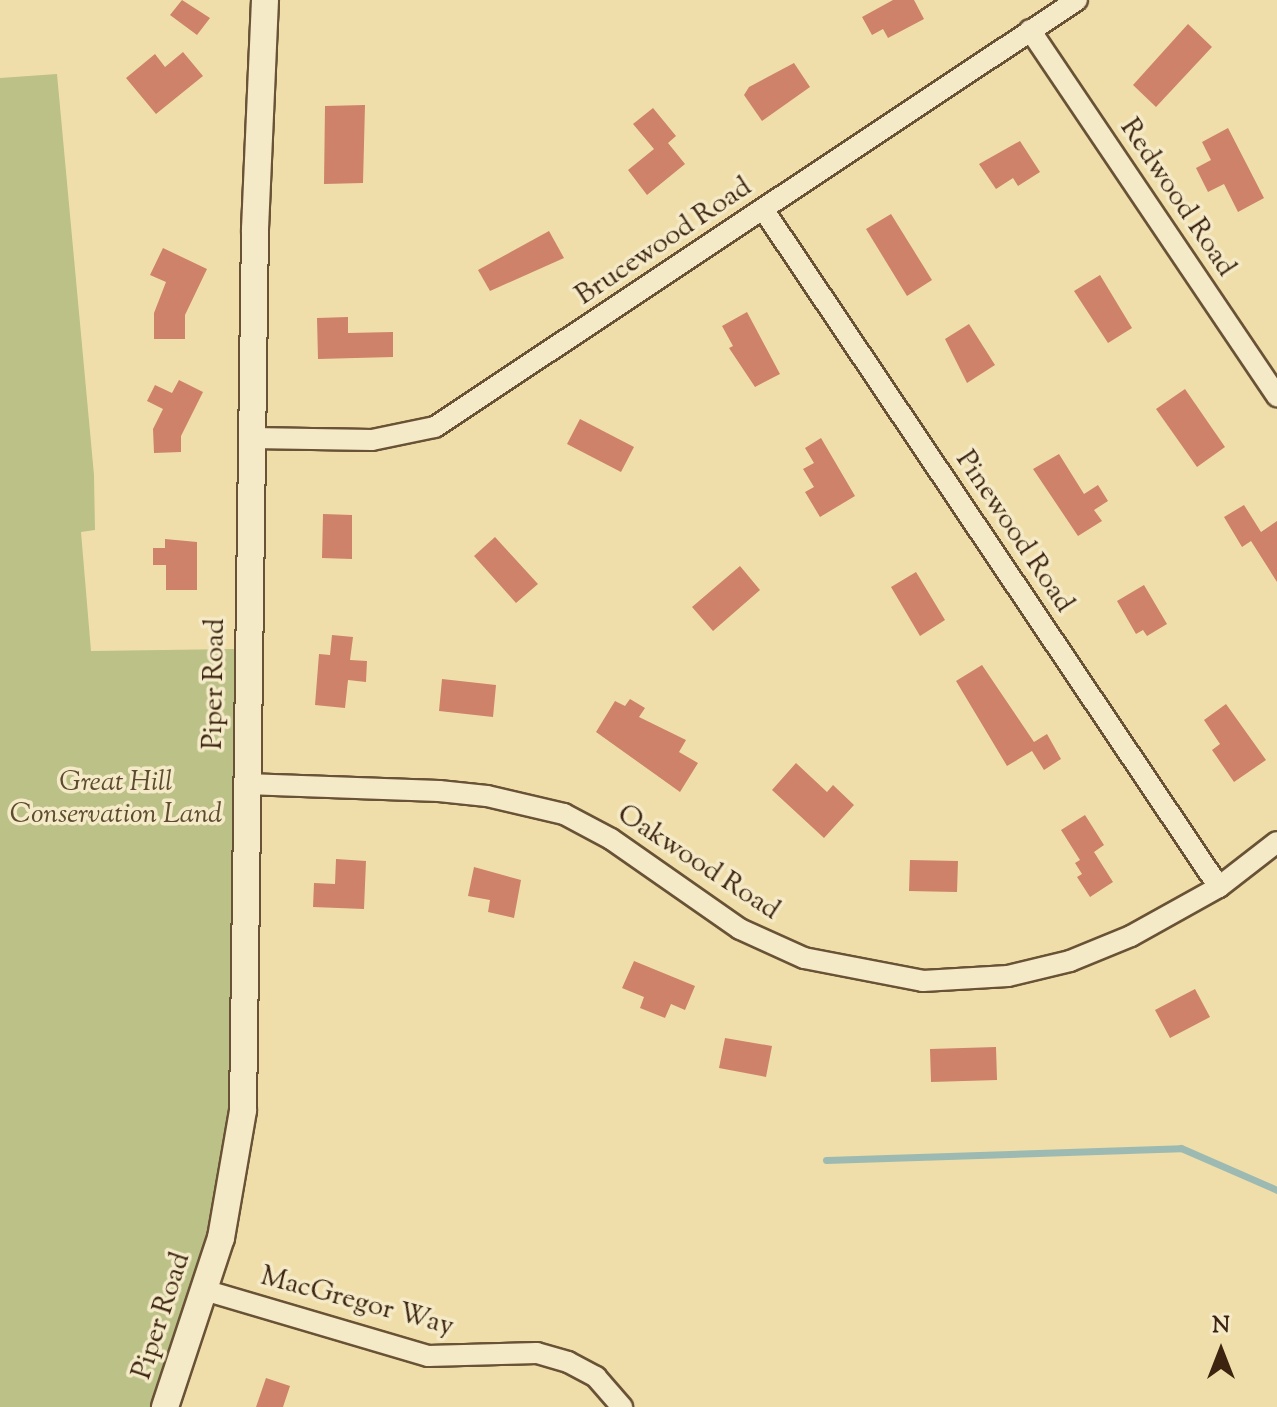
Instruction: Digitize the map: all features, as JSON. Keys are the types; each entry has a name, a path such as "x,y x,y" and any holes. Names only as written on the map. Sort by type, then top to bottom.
{"street":[{"name":"Piper Road","path":"165,1407 228,1207 243,1110 252,438 265,0"},
{"name":"Brucewood Road","path":"252,438 372,440 435,427 1077,0"},
{"name":"Redwood Road","path":"1030,30 1277,396"},
{"name":"Pinewood Road","path":"763,209 1219,887"},
{"name":"Oakwood Road","path":"246,784 439,791 487,796 564,814 611,839 740,929 804,958 923,981 1008,976 1070,961 1131,936 1219,887 1277,842"},
{"name":"MacGregor Way","path":"204,1290 428,1356 537,1353 568,1362 596,1377 622,1407"}],"green space":[{"name":"Great Hill Conservation Land","path":"57,74 94,475 95,530 81,532 91,651 235,649 229,1136 213,1235 151,1407 0,1407 0,78"}],"building":[{"path":"182,0 210,18 197,35 170,15"},
{"path":"893,0 914,0 924,19 888,38 883,29 872,35 862,17"},
{"path":"1188,24 1212,47 1156,107 1133,85"},
{"path":"183,52 203,76 156,114 126,78 155,54 165,67"},
{"path":"794,63 810,87 762,121 744,95 749,87"},
{"path":"365,105 363,183 324,184 325,106"},
{"path":"653,108 676,136 668,143 685,164 647,195 628,170 654,149 633,124"},
{"path":"1228,128 1264,198 1238,212 1224,184 1208,192 1196,168 1211,160 1202,142"},
{"path":"1020,141 1040,172 1018,186 1013,178 996,189 979,164"},
{"path":"891,214 932,280 907,296 866,229"},
{"path":"549,231 564,258 490,291 478,270"},
{"path":"163,248 207,269 185,315 185,339 154,339 154,313 166,282 150,275"},
{"path":"1100,275 1132,328 1108,343 1074,291"},
{"path":"747,312 780,374 755,387 729,348 733,346 722,326"},
{"path":"348,317 348,333 393,332 393,357 318,359 317,318"},
{"path":"969,324 995,365 967,383 945,339"},
{"path":"179,380 203,392 181,436 181,452 154,453 153,429 163,409 147,401 155,385 172,393"},
{"path":"1185,389 1225,447 1197,467 1156,409"},
{"path":"580,419 634,447 621,472 567,444"},
{"path":"821,438 855,496 820,517 805,492 814,487 803,469 814,463 805,448"},
{"path":"1059,454 1084,494 1098,485 1108,501 1094,510 1102,521 1078,536 1033,469"},
{"path":"1244,505 1261,532 1277,521 1277,582 1251,541 1242,547 1224,517"},
{"path":"323,514 352,515 352,559 322,558"},
{"path":"495,537 538,584 516,603 474,556"},
{"path":"165,539 197,542 197,590 166,590 166,565 153,565 153,548 165,548"},
{"path":"740,566 760,590 713,631 692,607"},
{"path":"916,572 945,620 920,636 891,587"},
{"path":"1144,585 1167,624 1147,636 1143,630 1136,634 1117,601"},
{"path":"332,635 353,637 350,660 367,661 366,682 348,680 345,708 315,705 319,654 330,655"},
{"path":"982,665 1034,742 1047,734 1061,759 1044,770 1032,751 1007,766 956,681"},
{"path":"442,679 496,685 493,717 439,711"},
{"path":"630,699 645,708 639,717 686,740 679,752 698,763 680,792 596,732 615,701 625,706"},
{"path":"1226,704 1266,760 1234,782 1212,750 1220,744 1204,720"},
{"path":"796,763 827,792 833,785 854,805 824,838 772,790"},
{"path":"1085,815 1104,845 1094,852 1113,882 1090,897 1077,877 1082,874 1075,863 1080,860 1061,830"},
{"path":"336,859 366,861 364,909 313,907 314,883 335,884"},
{"path":"910,860 958,861 957,892 909,891"},
{"path":"474,867 521,880 514,918 488,912 490,900 468,896"},
{"path":"634,961 695,986 685,1010 671,1004 665,1018 640,1008 644,997 622,988"},
{"path":"1195,989 1210,1017 1170,1038 1155,1010"},
{"path":"725,1038 772,1046 766,1077 719,1068"},
{"path":"996,1047 997,1080 931,1082 930,1049"},
{"path":"266,1378 290,1386 283,1407 256,1407"}],"waterway":[{"path":"826,1160 1181,1148 1277,1190"}]}
